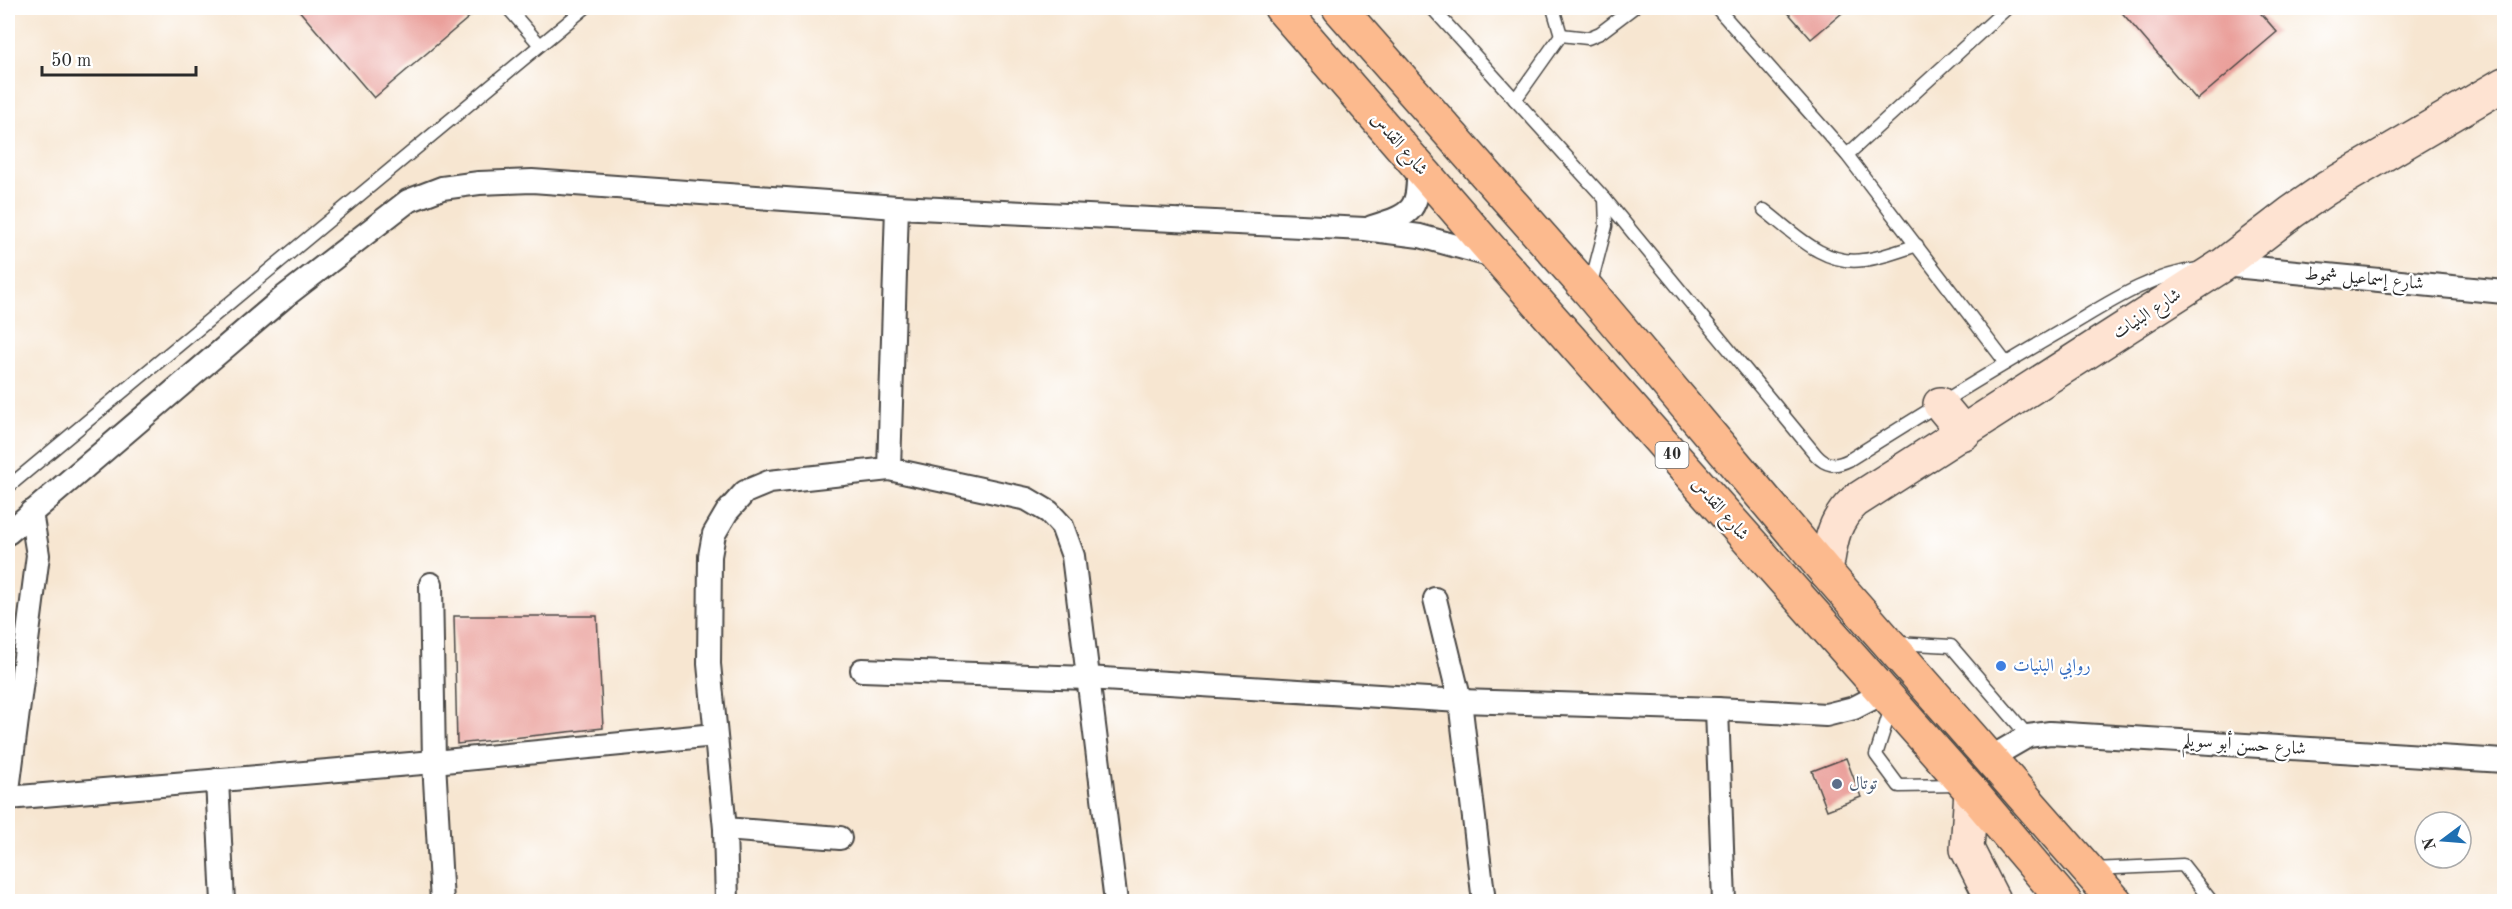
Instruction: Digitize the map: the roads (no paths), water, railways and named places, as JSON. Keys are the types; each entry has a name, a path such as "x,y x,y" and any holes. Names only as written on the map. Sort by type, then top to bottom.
{"highway":[{"name":"شارع القدس","path":"1281,8 1498,258 1968,788 2065,902"},
{"name":"40","path":"1339,8 1588,291 1826,572 2116,902"}],"main road":[{"name":"شارع البنيات","path":"1826,572 1836,523 1843,512 1855,501 2223,265 2292,212 2327,189 2505,84"},
{"path":"1940,404 1964,432"},
{"path":"1968,788 1967,849 1994,902"}],"street":[{"path":"1365,229 1393,221 1410,211 1418,193 1418,166"},
{"path":"8,532 284,297 408,201 442,188 479,183 532,181 897,207 1365,229 1437,239 1498,258"},
{"path":"889,469 897,207"},
{"name":"شارع إسماعيل شموط","path":"2223,265 2505,292"},
{"path":"727,902 724,829 710,664 710,556 714,534 727,512 745,492 769,482 889,469 1027,499 1049,512 1062,526 1073,556 1116,902"},
{"path":"8,790 38,555 37,536 31,512"},
{"path":"431,584 434,762 442,902"},
{"path":"1435,599 1460,701 1484,902"},
{"path":"862,670 1087,678 1460,701 1717,709 1826,715 1887,698"},
{"path":"1717,709 1724,902"},
{"name":"شارع حسن أبو سويلم","path":"1990,758 2028,736 2050,733 2505,761"},
{"path":"8,798 434,762 715,735"},
{"path":"217,780 223,902"},
{"path":"724,829 840,838"}],"lane":[{"path":"508,8 540,45"},
{"path":"8,487 585,8"},
{"path":"1432,8 1605,199 1822,461 1830,465 1839,465 2006,363 2155,279 2181,271 2223,265"},
{"path":"1553,8 1561,35"},
{"path":"1561,35 1588,38 1600,33 1633,8"},
{"path":"1717,8 1847,155 2006,363"},
{"path":"1847,155 2007,8"},
{"path":"1515,100 1561,35"},
{"path":"1588,291 1606,226 1605,199"},
{"path":"1764,210 1815,249 1834,259 1866,260 1917,245"},
{"path":"1889,643 1951,646 2028,736"},
{"path":"1887,698 1876,755 1899,786 1968,788"},
{"path":"2088,869 2183,865 2212,902"}],"place":[{"name":"روابي البنيات","path":"2001,666"},
{"name":"توتال","path":"1837,784"}]}
